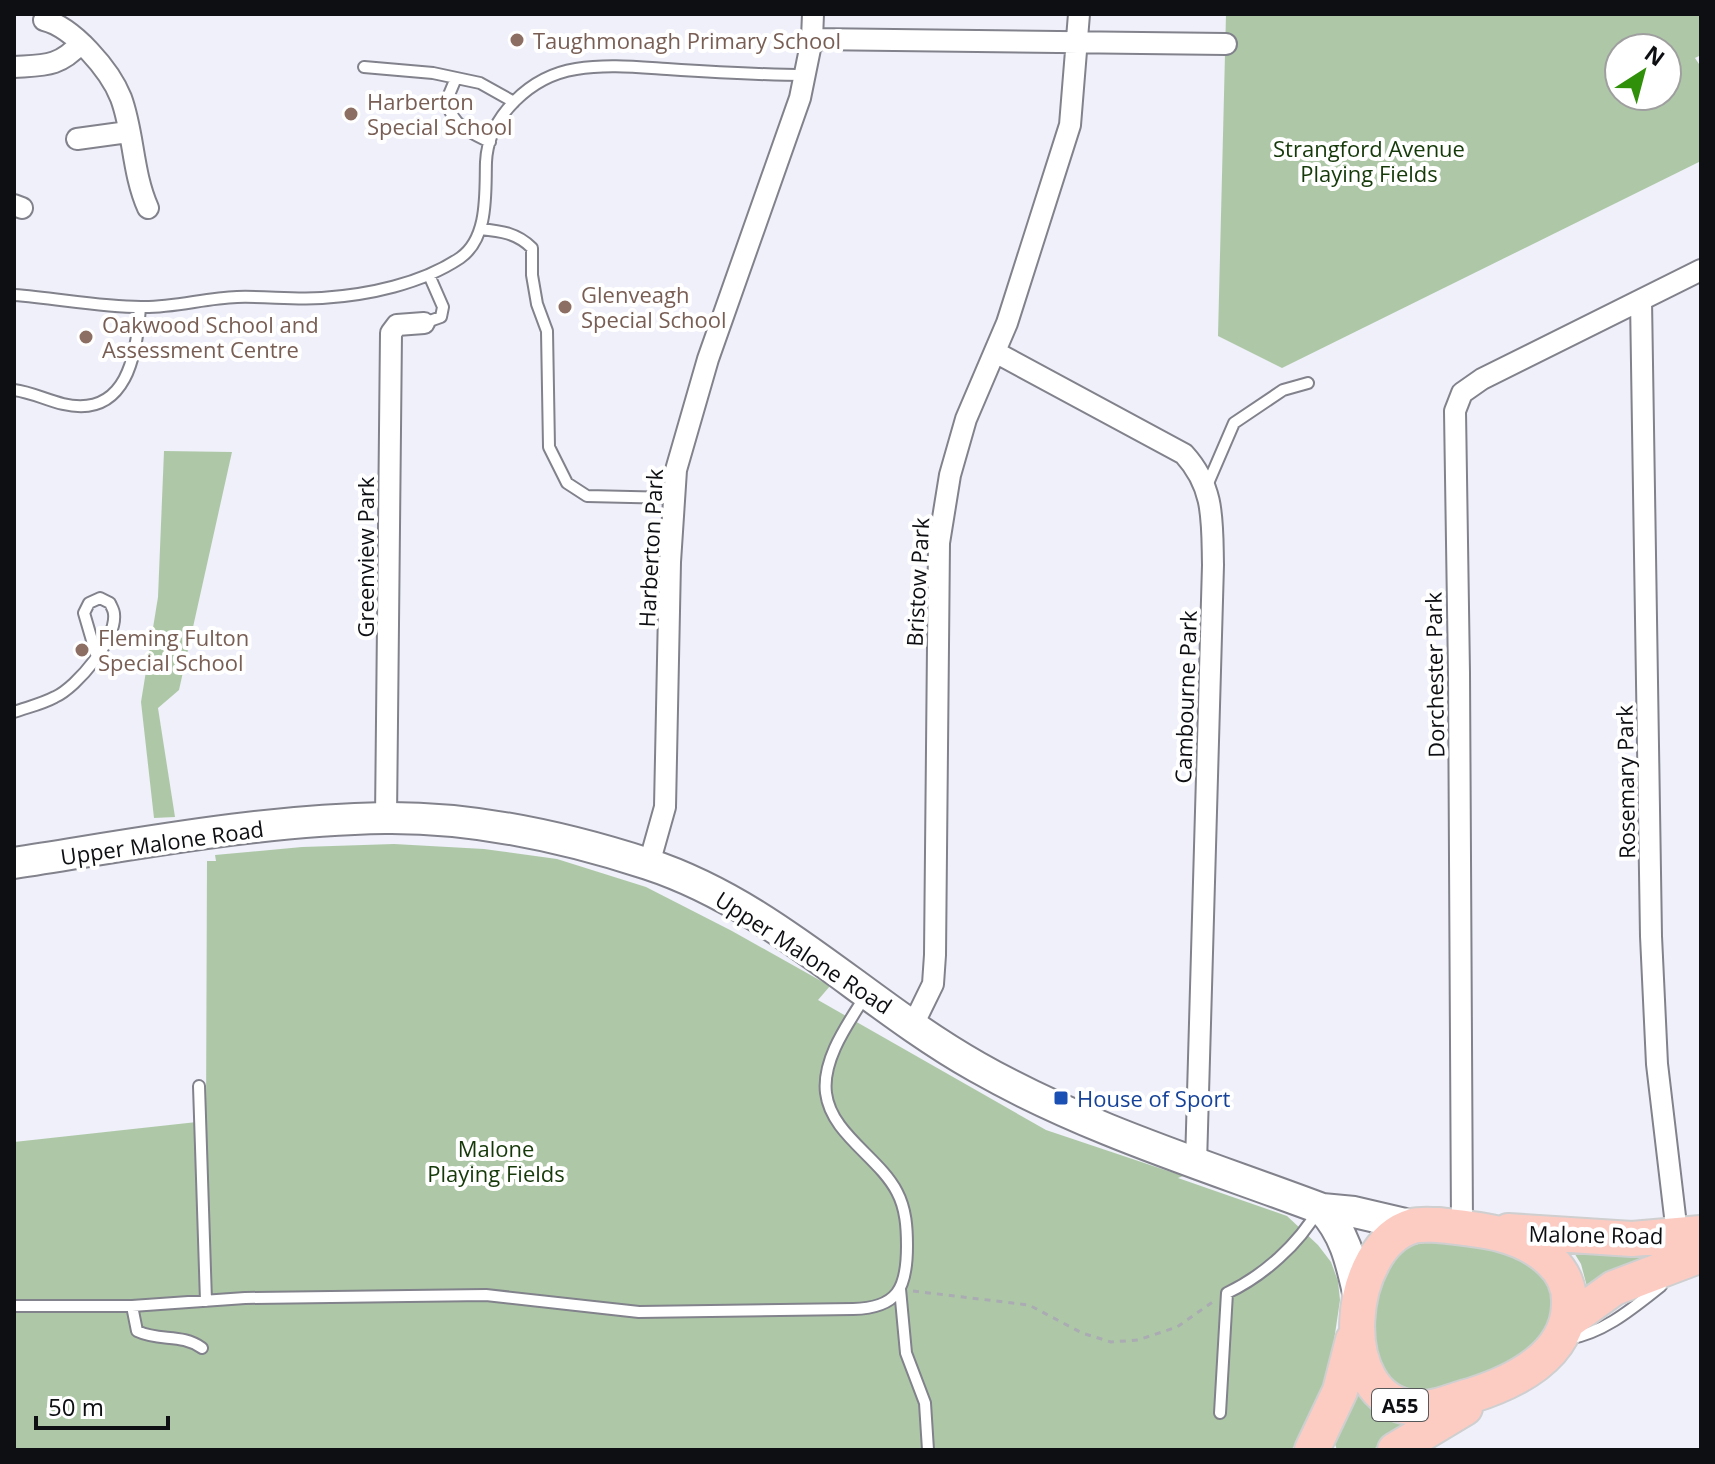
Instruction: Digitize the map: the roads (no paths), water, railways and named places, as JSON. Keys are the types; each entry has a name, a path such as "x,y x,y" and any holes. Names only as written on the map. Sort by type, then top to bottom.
{"highway":[{"path":"1414,1226 1477,1229 1519,1240 1551,1261 1567,1285 1566,1331"},
{"name":"A55","path":"1312,1450 1347,1370 1359,1308 1375,1259 1383,1246 1414,1226"},
{"name":"Malone Road","path":"1477,1229 1632,1239 1684,1251"},
{"name":"Malone Road","path":"1566,1331 1614,1288 1684,1251"},
{"name":"A55","path":"1359,1308 1359,1357 1365,1374 1376,1389 1398,1405 1431,1408 1503,1385"},
{"name":"A55","path":"1395,1450 1539,1362 1566,1331"}],"main road":[{"name":"Upper Malone Road","path":"14,863 293,823 386,818 452,822 519,831 649,864 740,905 974,1066 1036,1099 1087,1123 1321,1208 1414,1226"},
{"path":"1321,1208 1331,1218 1347,1249 1359,1308"}],"street":[{"name":"Harberton Park","path":"649,864 665,807 670,562 676,470 708,359 806,75 813,14"},
{"name":"Bristow Park","path":"913,1025 933,984 935,955 939,543 950,475 966,419 995,352 1042,217 1070,125 1079,44 1079,14"},
{"path":"44,20 58,23 81,43 103,69 121,98 137,177 148,208"},
{"path":"812,39 1226,44"},
{"path":"14,67 55,64 69,56 81,43"},
{"path":"77,139 128,132"},
{"name":"Dorchester Park","path":"1477,1229 1459,673 1455,411 1462,393 1482,379 1701,270"},
{"name":"Rosemary Park","path":"1641,300 1651,936 1657,1064 1684,1251"},
{"name":"Greenview Park","path":"386,818 391,333 397,325 424,323"},
{"name":"Cambourne Park","path":"995,352 1184,454 1199,470 1211,504 1213,565 1196,1164"}],"lane":[{"path":"14,295 140,307 233,297 320,298 370,292 429,275 462,257 473,245 480,229 486,191 486,158 492,132 514,102 535,83 573,69 611,66 806,75"},
{"path":"364,67 433,73 480,83 514,102"},
{"path":"456,78 446,102 453,120 490,142"},
{"path":"480,229 507,232 524,240 532,248 532,275 537,304 547,331 549,447 567,483 587,496 674,498"},
{"path":"424,323 441,317 443,307 429,275"},
{"path":"14,390 64,405 91,405 109,399 122,385 131,364 138,342 140,307"},
{"path":"1206,489 1234,423 1283,390 1308,383"},
{"path":"14,712 58,696 88,670 96,654 108,644 115,615 110,603 100,598 89,603 84,613 96,654"},
{"path":"867,993 827,1067 826,1096 840,1125 888,1178 904,1210 907,1270 900,1289 906,1353 925,1403 928,1450"},
{"path":"199,1086 206,1301"},
{"path":"1220,1413 1227,1293 1246,1284 1283,1252 1308,1227 1321,1208"},
{"path":"1566,1331 1590,1336 1642,1301 1661,1286 1684,1251"},
{"path":"14,1306 132,1306 245,1298 486,1295 639,1312 853,1309 883,1305 900,1289"},
{"path":"132,1306 137,1331 148,1336 190,1340 202,1348"}],"place":[{"name":"Taughmonagh Primary School","path":"517,40"},
{"name":"Harberton Special School","path":"351,114"},
{"name":"Glenveagh Special School","path":"565,307"},
{"name":"Oakwood School and Assessment Centre","path":"86,337"},
{"name":"Fleming Fulton Special School","path":"82,650"},
{"name":"House of Sport","path":"1061,1098"}],"park label":[{"name":"Strangford Avenue Playing Fields","path":"1369,160"},
{"name":"Malone Playing Fields","path":"496,1160"}]}
